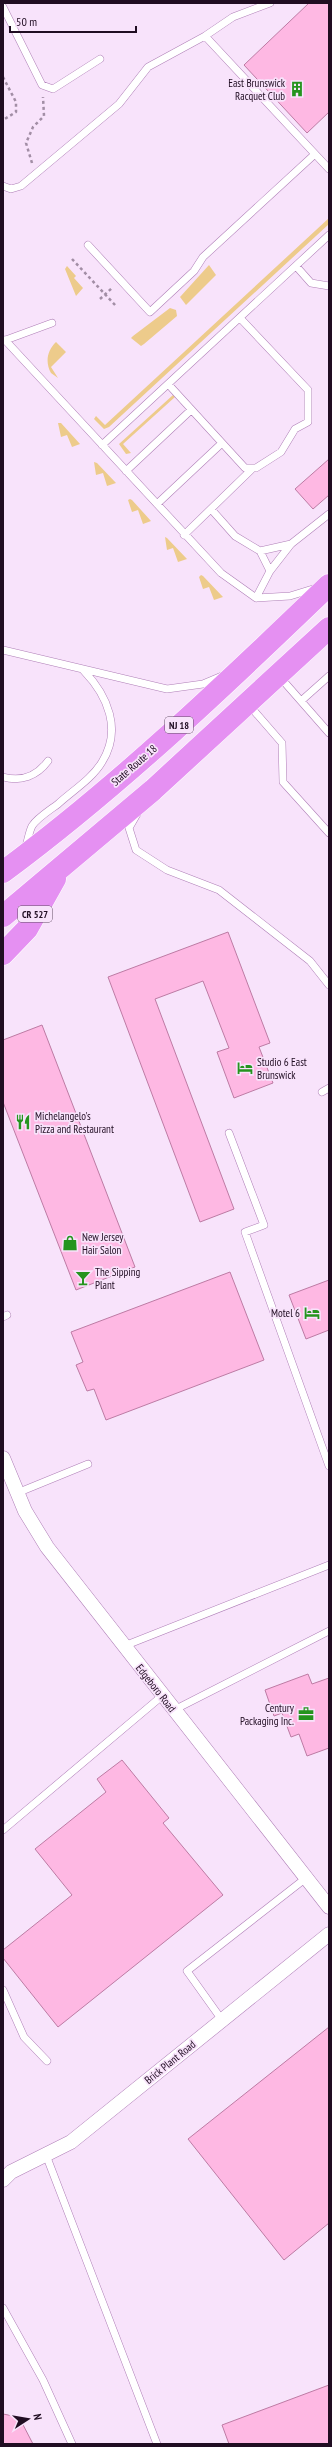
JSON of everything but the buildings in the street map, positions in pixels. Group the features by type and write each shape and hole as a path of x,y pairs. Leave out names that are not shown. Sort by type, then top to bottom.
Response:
{"highway":[{"name":"State Route 18","path":"3,872 94,800 246,666 329,584"},
{"name":"NJ 18","path":"3,916 153,790 329,628"},
{"name":"CR 527","path":"3,954 27,929 60,869"}],"street":[{"name":"Edgeboro Road","path":"3,1458 17,1493 32,1524 47,1548 162,1696 329,1906"},
{"name":"Brick Plant Road","path":"6,2172 46,2155 71,2142 329,1934"}],"lane":[{"path":"3,186 11,189 21,186 119,104 148,67 205,36 233,17 270,3"},
{"path":"3,7 42,85 52,89 100,59"},
{"path":"205,36 329,170"},
{"path":"88,245 150,312 194,271 203,257 315,154"},
{"path":"102,445 169,385 329,235"},
{"path":"296,266 311,283 329,286"},
{"path":"184,535 251,470 281,452 295,429 308,422 308,390 240,318"},
{"path":"52,323 4,341 157,504 184,535 221,572 256,598 290,596 329,584"},
{"path":"169,385 245,468 251,470"},
{"path":"126,471 191,410"},
{"path":"157,504 222,443"},
{"path":"211,509 235,536 260,551 270,571"},
{"path":"256,598 270,571 291,544 329,514"},
{"path":"260,551 291,544"},
{"path":"3,650 84,671 167,689 203,684 246,666"},
{"path":"22,858 32,825 90,776 102,762 111,743 112,725 108,705 94,682 84,671"},
{"path":"278,675 329,733"},
{"path":"301,701 328,680"},
{"path":"248,703 282,743 283,782 329,833"},
{"path":"3,777 21,778 34,776 48,761"},
{"path":"153,790 129,828 136,850 167,870 219,890 310,961 329,985"},
{"path":"322,1092 329,1088"},
{"path":"229,1133 264,1225 245,1232 329,1466"},
{"path":"17,1493 88,1464"},
{"path":"124,1646 329,1565"},
{"path":"174,1710 329,1631"},
{"path":"3,1830 162,1696"},
{"path":"222,2020 187,1970 306,1878"},
{"path":"3,1990 24,2037 48,2061"},
{"path":"46,2155 157,2444"},
{"path":"3,2308 43,2380 72,2444"}],"path":[{"path":"3,78 16,102 16,112 3,120"},
{"path":"29,155 26,143 33,127 44,116 42,85"},
{"path":"72,259 116,306"},
{"path":"100,298 112,288"}],"shaded area":[{"path":"329,218 329,224 109,427 104,429 94,419 96,416 105,425"},
{"path":"209,265 216,275 186,305 180,297"},
{"path":"67,266 76,276 74,278 83,288 76,296 65,269"},
{"path":"170,308 176,310 177,316 144,344 141,346 131,338 133,336"},
{"path":"56,342 66,352 51,367 58,378 51,373 48,365 49,353"},
{"path":"173,395 175,397 123,444 131,453 126,454 119,444"},
{"path":"58,423 61,423 80,444 72,447 67,435 61,437"},
{"path":"94,462 97,463 116,483 107,486 103,473 96,475"},
{"path":"130,499 151,521 143,524 138,510 132,512 128,500"},
{"path":"165,537 187,559 178,562 173,548 167,550"},
{"path":"201,575 223,597 214,600 209,587 203,589 199,577"}],"place":[{"name":"East Brunswick Racquet Club","path":"297,89"},
{"name":"Studio 6 East Brunswick","path":"245,1068"},
{"name":"Michelangelo's Pizza and Restaurant","path":"23,1122"},
{"name":"New Jersey Hair Salon","path":"70,1243"},
{"name":"The Sipping Plant","path":"83,1278"},
{"name":"Motel 6","path":"312,1313"},
{"name":"Century Packaging Inc.","path":"306,1714"}]}
